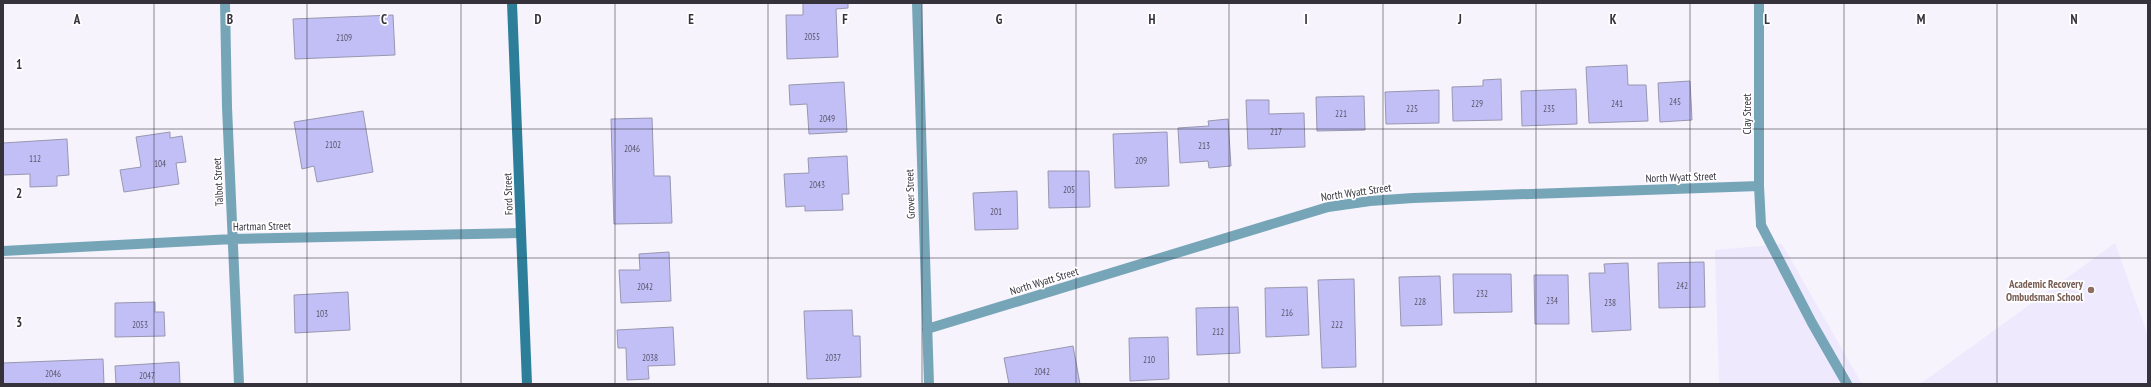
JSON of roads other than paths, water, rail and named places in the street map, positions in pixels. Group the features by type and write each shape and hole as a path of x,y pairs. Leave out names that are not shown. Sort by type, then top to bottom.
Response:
{"main road":[{"name":"Ford Street","path":"512,3 527,384"}],"street":[{"name":"Talbot Street","path":"225,3 239,384"},
{"name":"Grover Street","path":"917,3 929,384"},
{"name":"Clay Street","path":"1759,3 1759,186 1762,225 1812,323 1848,384"},
{"name":"North Wyatt Street","path":"927,329 1328,207 1370,200 1759,186"},
{"name":"Hartman Street","path":"3,252 233,239 522,233"}],"place":[{"name":"Academic Recovery Ombudsman School","path":"2091,290"}]}
